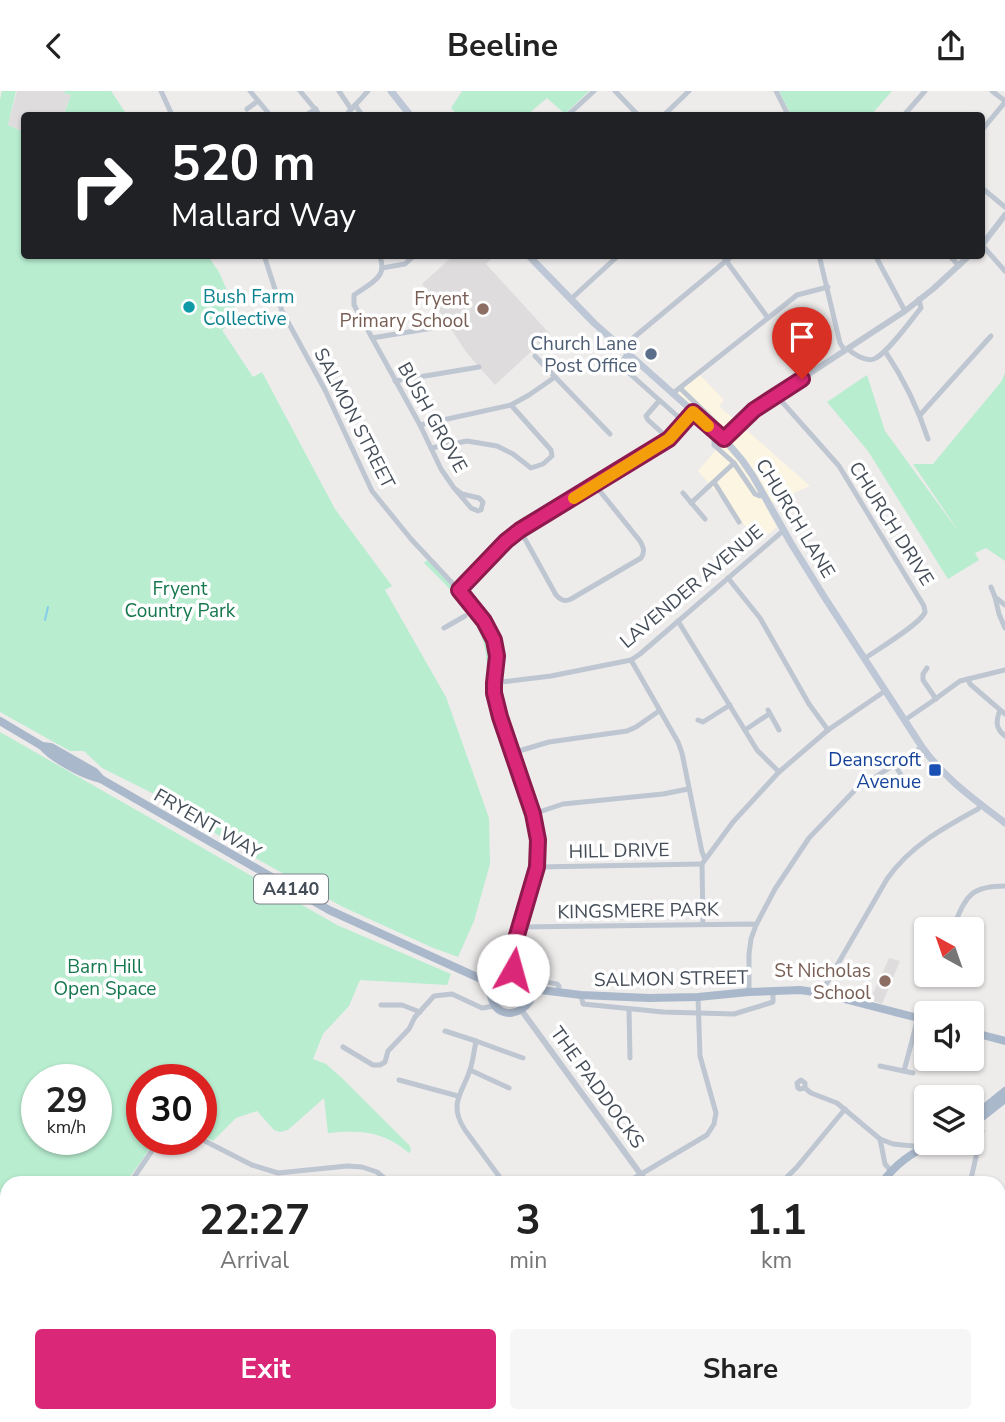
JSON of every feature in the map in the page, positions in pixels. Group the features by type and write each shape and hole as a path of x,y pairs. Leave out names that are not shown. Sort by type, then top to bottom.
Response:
{"main road":[{"path":"391,91 408,112"},
{"name":"CHURCH LANE","path":"532,259 594,323 742,460 864,659 935,765 1005,823"},
{"name":"FRYENT WAY","path":"0,722 95,772 101,779 329,910 490,983"},
{"path":"508,971 520,972 532,984 527,1006 515,1013 500,1011 494,1006 490,983 508,971"},
{"name":"SALMON STREET","path":"533,989 582,995 649,998 800,991 821,993 914,1017"},
{"path":"984,1035 1005,1041"},
{"path":"984,1108 1005,1091"},
{"path":"984,1115 1005,1099"},
{"path":"887,1176 914,1153"}],"street":[{"path":"161,91 171,112"},
{"path":"250,91 267,112"},
{"path":"300,91 318,112"},
{"path":"340,91 359,112"},
{"path":"349,112 368,91"},
{"path":"571,112 594,91"},
{"path":"615,91 635,112"},
{"path":"667,112 690,91"},
{"path":"776,91 786,112"},
{"path":"908,112 925,91"},
{"path":"985,126 1005,102 992,91"},
{"path":"247,109 258,101"},
{"path":"311,112 316,109"},
{"path":"985,190 1005,207"},
{"path":"985,241 1005,215"},
{"path":"985,248 1005,271"},
{"name":"SALMON STREET","path":"265,259 282,311 325,390 372,491 411,539 459,590 484,621 494,640 497,656 494,683 500,717 533,814 538,840 537,867 513,957 513,970"},
{"path":"381,259 382,268 405,264 411,259"},
{"path":"571,299 615,259"},
{"path":"621,348 723,259 768,319"},
{"path":"820,259 840,343 846,350 869,360 885,351 921,308 919,299"},
{"path":"877,259 905,310"},
{"path":"952,259 958,266"},
{"path":"763,495 755,494 734,463 714,445 714,440 776,395 905,310 966,259"},
{"name":"BUSH GROVE","path":"382,268 377,280 355,295 354,305 421,425 441,469 454,488 471,508 481,510 483,502 479,498 462,494 454,488"},
{"path":"672,394 797,295 828,287"},
{"path":"372,338 451,325"},
{"path":"920,415 991,336"},
{"path":"885,351 901,375 928,439"},
{"path":"627,354 620,365 684,422"},
{"path":"535,356 610,434"},
{"path":"395,381 479,367"},
{"path":"421,425 511,405 555,377"},
{"path":"680,389 715,422"},
{"name":"CHURCH DRIVE","path":"776,395 839,466 924,606 922,617 864,659"},
{"path":"659,401 646,417 669,439"},
{"path":"431,448 467,441 497,446 531,468 543,464 552,456 551,450 511,405"},
{"path":"459,590 520,530 669,439 693,412"},
{"path":"691,502 734,463"},
{"path":"714,482 739,522"},
{"path":"520,530 561,600 572,599 641,558 644,548 640,541 595,485"},
{"path":"683,493 705,519"},
{"name":"LAVENDER AVENUE","path":"494,683 551,676 631,660 784,530"},
{"path":"727,578 767,630 809,704 828,730"},
{"path":"990,587 1005,628"},
{"path":"995,597 1005,605"},
{"path":"444,628 465,616"},
{"path":"678,621 757,750 779,772"},
{"path":"631,660 682,753 702,852 703,924"},
{"path":"927,668 923,680 936,699"},
{"path":"905,720 960,681 1005,670"},
{"path":"968,679 970,684 1003,712 997,717 997,729 1005,736"},
{"path":"703,861 733,822 779,772 828,730 885,691"},
{"path":"698,720 703,722 730,705"},
{"path":"512,753 549,742 627,731 659,711"},
{"path":"745,730 768,712 779,730"},
{"path":"749,992 749,954 756,925 775,889 809,838 855,790 922,747"},
{"path":"894,764 909,787"},
{"path":"533,814 563,804 688,789"},
{"path":"821,993 897,865 914,848 981,805"},
{"name":"HILL DRIVE","path":"537,867 703,861"},
{"path":"958,917 970,894 977,890 1005,886"},
{"name":"KINGSMERE PARK","path":"520,927 756,925"},
{"path":"513,957 525,961 538,981 559,986 558,992"},
{"name":"SALMON STREET","path":"582,995 583,1004 734,1014 773,1002 773,991"},
{"path":"344,1047 373,1065 380,1065 388,1051 434,996 452,994 482,1008 494,1006"},
{"path":"637,1176 707,1135 714,1124 716,1114 700,1056 698,997"},
{"path":"382,1005 402,1005 420,1012"},
{"path":"629,1009 630,1058"},
{"name":"THE PADDOCKS","path":"522,1011 644,1176"},
{"path":"445,1031 523,1058"},
{"path":"476,1041 470,1070 458,1095 456,1112 460,1122 499,1176"},
{"path":"904,1071 914,1042"},
{"path":"880,1066 913,1073"},
{"path":"470,1070 509,1088"},
{"path":"399,1080 458,1095"},
{"path":"805,1088 837,1103 880,1139 893,1144 914,1145"},
{"path":"788,1176 845,1109"},
{"path":"880,1139 885,1164 891,1171"},
{"path":"217,1147 252,1165 278,1173 347,1166 362,1167 382,1176"},
{"path":"135,1176 149,1155"},
{"path":"972,1176 976,1155"}],"shaded area":[{"path":"17,91 65,91 71,95 64,112 21,112 21,131 8,125"},
{"name":"Fryent Primary School","path":"450,259 492,259 486,264 550,334 495,385 466,352 422,284"},
{"path":"699,374 724,400 719,406 810,486 765,506 777,527 759,542 698,471 720,445 676,394"},
{"name":"St Nicholas School","path":"889,958 900,961 882,1004 870,1000"}],"green space":[{"name":"Fryent Country Park","path":"2,91 16,91 8,125 21,131 21,259 210,259 219,272 239,318 222,330 253,377 262,372 335,509 392,586 385,590 446,697 489,818 490,864 474,921 458,957 343,907 241,850 166,800 102,768 84,751 70,751 0,712"},
{"path":"111,91 125,112 65,112 71,95 64,93"},
{"path":"462,91 589,91 567,112 563,112 547,98 531,112 455,112 451,108"},
{"path":"779,91 892,91 874,112 790,112"},
{"path":"1005,373 1005,561 986,548 975,553 979,560 948,579 868,451 827,402 867,375 885,431 961,535 913,464 933,464 1001,382"},
{"path":"427,560 457,589 485,628 493,656 489,690 486,653 473,619 424,563"},
{"name":"Barn Hill Open Space","path":"0,732 337,925 451,974 447,985 360,980 349,1006 323,1034 313,1059 326,1064 342,1078 410,1146 409,1153 381,1136 351,1132 328,1133 324,1098 288,1130 274,1130 257,1111 236,1118 217,1137 217,1064 126,1064 126,1155 145,1155 130,1176 0,1176"}],"waterway":[{"path":"45,620 48,607"}],"slow traffic":[{"path":"574,498 669,439 693,412 708,426"}],"place":[{"name":"Bush Farm Collective","path":"189,307"},
{"name":"Fryent Primary School","path":"483,309"},
{"name":"Church Lane Post Office","path":"651,354"},
{"name":"Deanscroft Avenue","path":"935,770"},
{"name":"St Nicholas School","path":"885,981"}],"route":[{"path":"513,970 513,949 537,867 538,840 533,814 494,693 497,656 494,640 484,621 459,590 520,530 669,439 693,412 724,439 754,410 802,379"}]}
